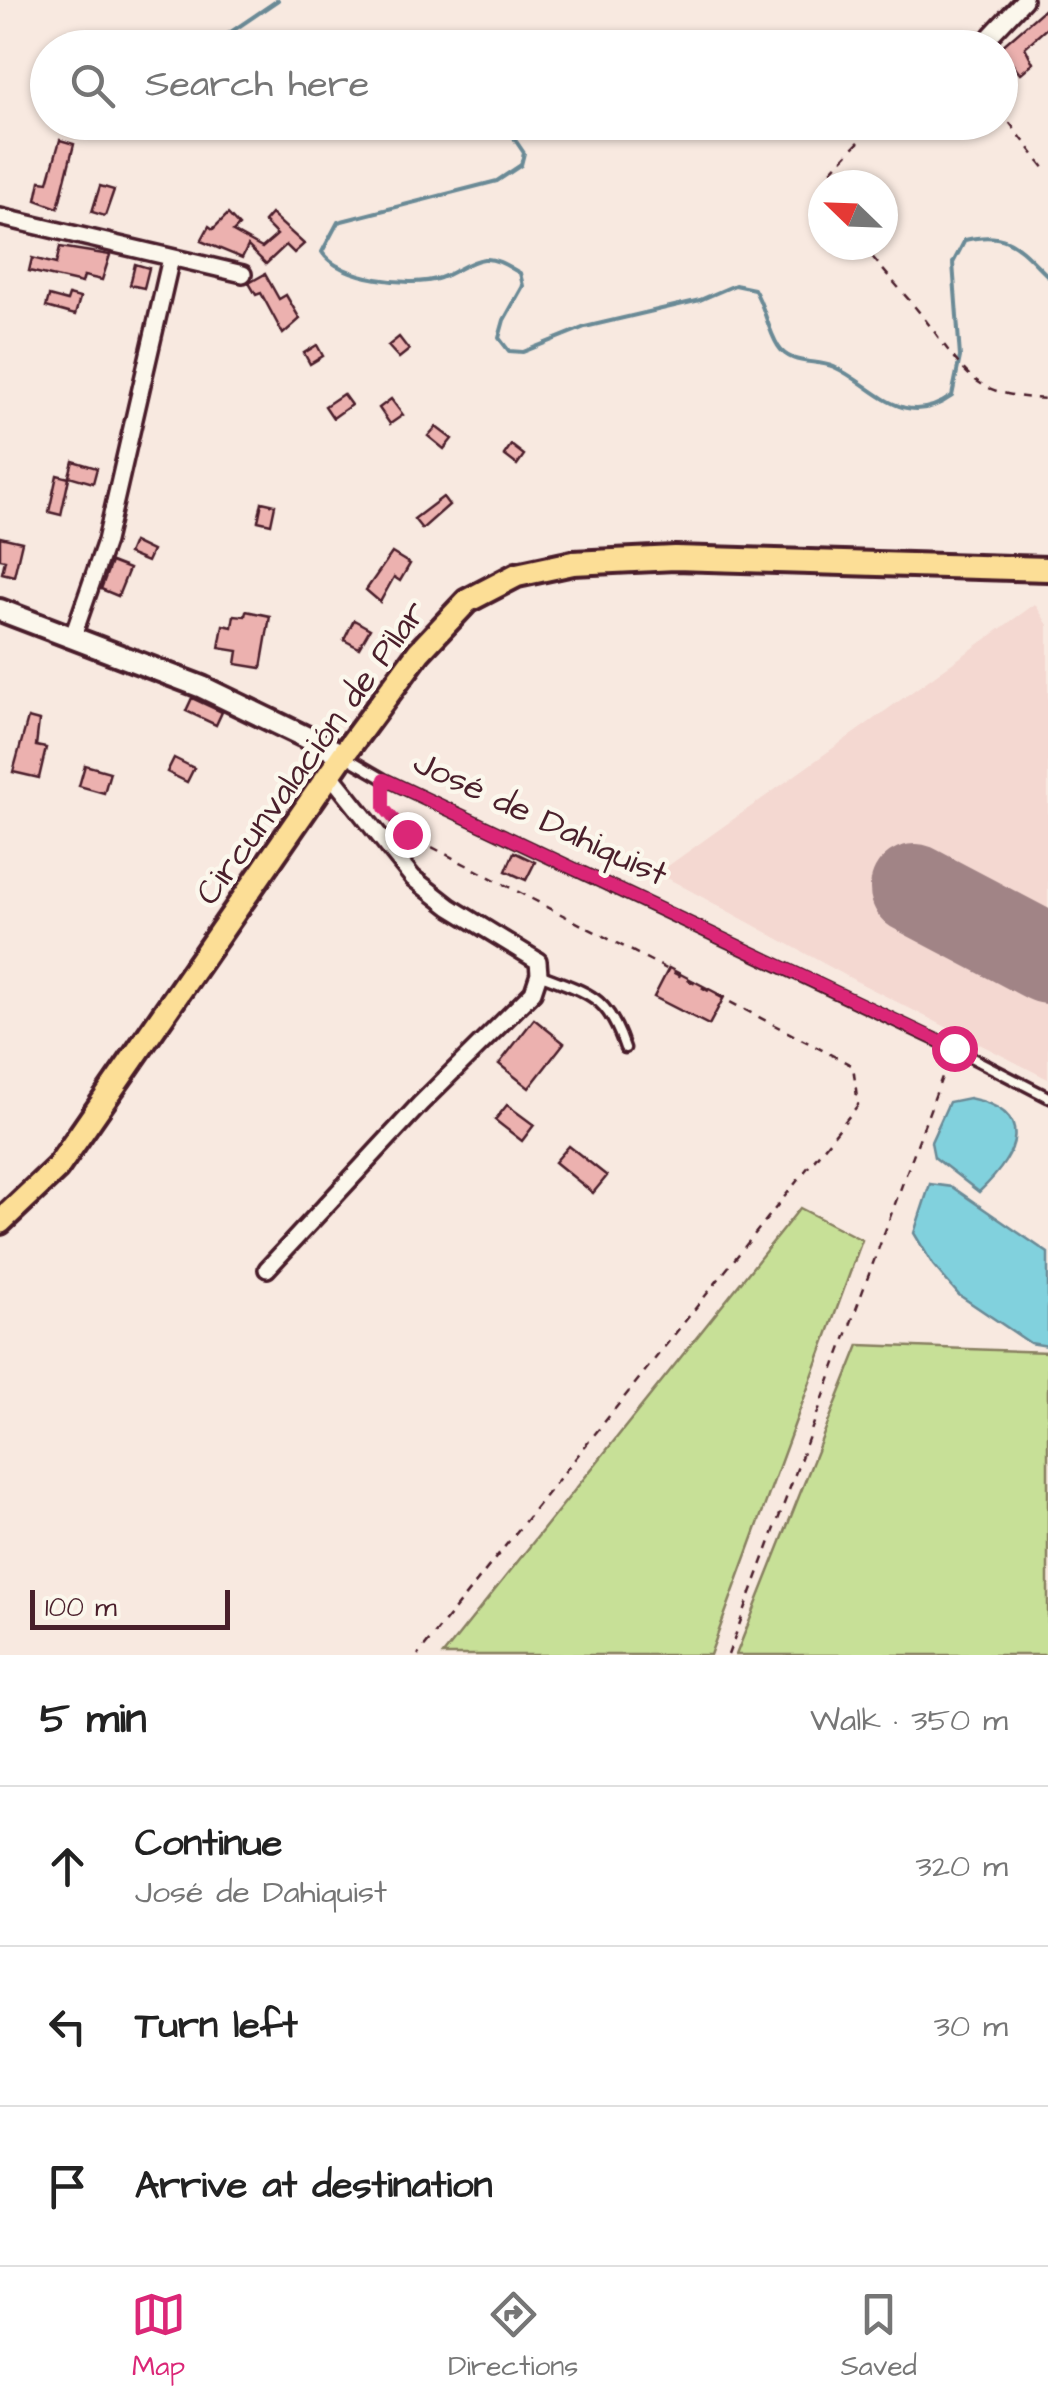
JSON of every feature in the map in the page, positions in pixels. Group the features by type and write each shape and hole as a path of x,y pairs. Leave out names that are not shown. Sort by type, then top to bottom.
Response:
{"main road":[{"name":"Circunvalación de Pilar","path":"0,1222 57,1168 336,764 419,652 467,601 517,575 573,563 675,558 1048,569"},
{"name":"José de Dahiquist","path":"0,610 202,687 336,764"}],"street":[{"path":"996,30 1024,0"},
{"path":"0,216 243,274"},
{"path":"73,636 106,541 171,258"},
{"path":"266,1269 420,1104 533,992 540,974 538,961 450,907 413,878 336,764"}],"lane":[{"name":"José de Dahiquist","path":"336,764 384,779 954,1048 1048,1097"},
{"path":"540,974 599,998 614,1014 624,1048"}],"path":[{"path":"1018,133 1048,172"},
{"path":"832,170 861,140"},
{"path":"875,260 924,319 958,368 1003,396 1048,399"},
{"path":"384,779 384,808 407,834 826,1050 852,1066 858,1106 418,1655"},
{"path":"728,1655 954,1048"}],"shaded area":[{"path":"1035,604 1048,625 1048,1079 854,980 658,873"}],"green space":[{"path":"800,1208 862,1240 710,1655 443,1655"},
{"path":"859,1345 1048,1352 1048,1655 736,1655"}],"water":[{"path":"969,1098 991,1104 1013,1124 1011,1149 1004,1163 979,1192 934,1157 931,1142 949,1102"},
{"path":"930,1184 952,1187 1048,1253 1048,1346 1030,1343 959,1295 933,1265 914,1233"}],"building":[{"path":"1048,6 1048,27 1025,47 1033,63 1020,74 1018,71 1018,32"},
{"path":"60,140 74,144 58,208 36,200 40,181 48,182"},
{"path":"100,186 114,190 105,216 92,212"},
{"path":"228,214 239,226 233,232 262,248 277,235 264,222 271,214 304,244 294,253 286,245 266,264 248,246 242,258 201,241 209,226 213,229"},
{"path":"60,247 110,255 102,280 84,276 82,283 29,271 32,258 56,264"},
{"path":"135,264 149,268 144,288 130,285"},
{"path":"265,274 279,299 286,295 300,319 283,334 261,293 256,295 249,283"},
{"path":"69,295 80,298 75,315 46,307 49,296 67,301"},
{"path":"399,337 409,350 399,358 388,346"},
{"path":"317,345 323,356 310,364 304,353"},
{"path":"343,394 351,405 333,418 325,406"},
{"path":"391,399 403,415 390,424 379,408"},
{"path":"436,427 452,439 444,449 428,436"},
{"path":"511,445 524,455 517,465 504,455"},
{"path":"73,461 97,468 93,483 69,476"},
{"path":"57,475 69,478 61,515 49,512"},
{"path":"443,497 449,505 422,529 414,519"},
{"path":"262,502 275,505 271,524 258,521"},
{"path":"0,537 22,542 14,576 2,573 5,560 0,559"},
{"path":"133,542 152,551 147,562 128,554"},
{"path":"392,553 410,564 400,581 394,577 380,602 366,590"},
{"path":"111,562 129,569 118,596 101,589"},
{"path":"246,611 270,616 261,668 236,664 238,651 219,648 223,625 232,627 234,615 245,616"},
{"path":"354,620 370,629 359,648 344,640"},
{"path":"192,698 222,712 216,725 186,711"},
{"path":"28,718 39,721 36,746 46,748 39,778 13,772"},
{"path":"174,758 194,768 187,782 167,772"},
{"path":"85,765 110,772 104,793 79,786"},
{"path":"514,852 535,862 526,880 506,871"},
{"path":"669,968 724,997 709,1025 654,997"},
{"path":"534,1019 564,1043 529,1088 499,1064"},
{"path":"507,1105 534,1125 522,1141 495,1120"},
{"path":"569,1146 607,1176 593,1193 555,1162"}],"waterway":[{"path":"234,30 278,0"},
{"path":"515,140 524,153 521,165 497,181 338,222 322,252 343,269 395,281 428,281 484,259 507,266 520,273 523,286 504,320 499,338 509,351 523,352 585,327 700,300 735,285 754,289 774,339 789,357 834,367 888,401 918,409 952,396 960,357 953,263 965,240 1003,239 1020,249 1048,276"}],"runway":[{"path":"915,889 1048,959"}],"route":[{"path":"407,834 384,808 384,779 954,1048"}]}
